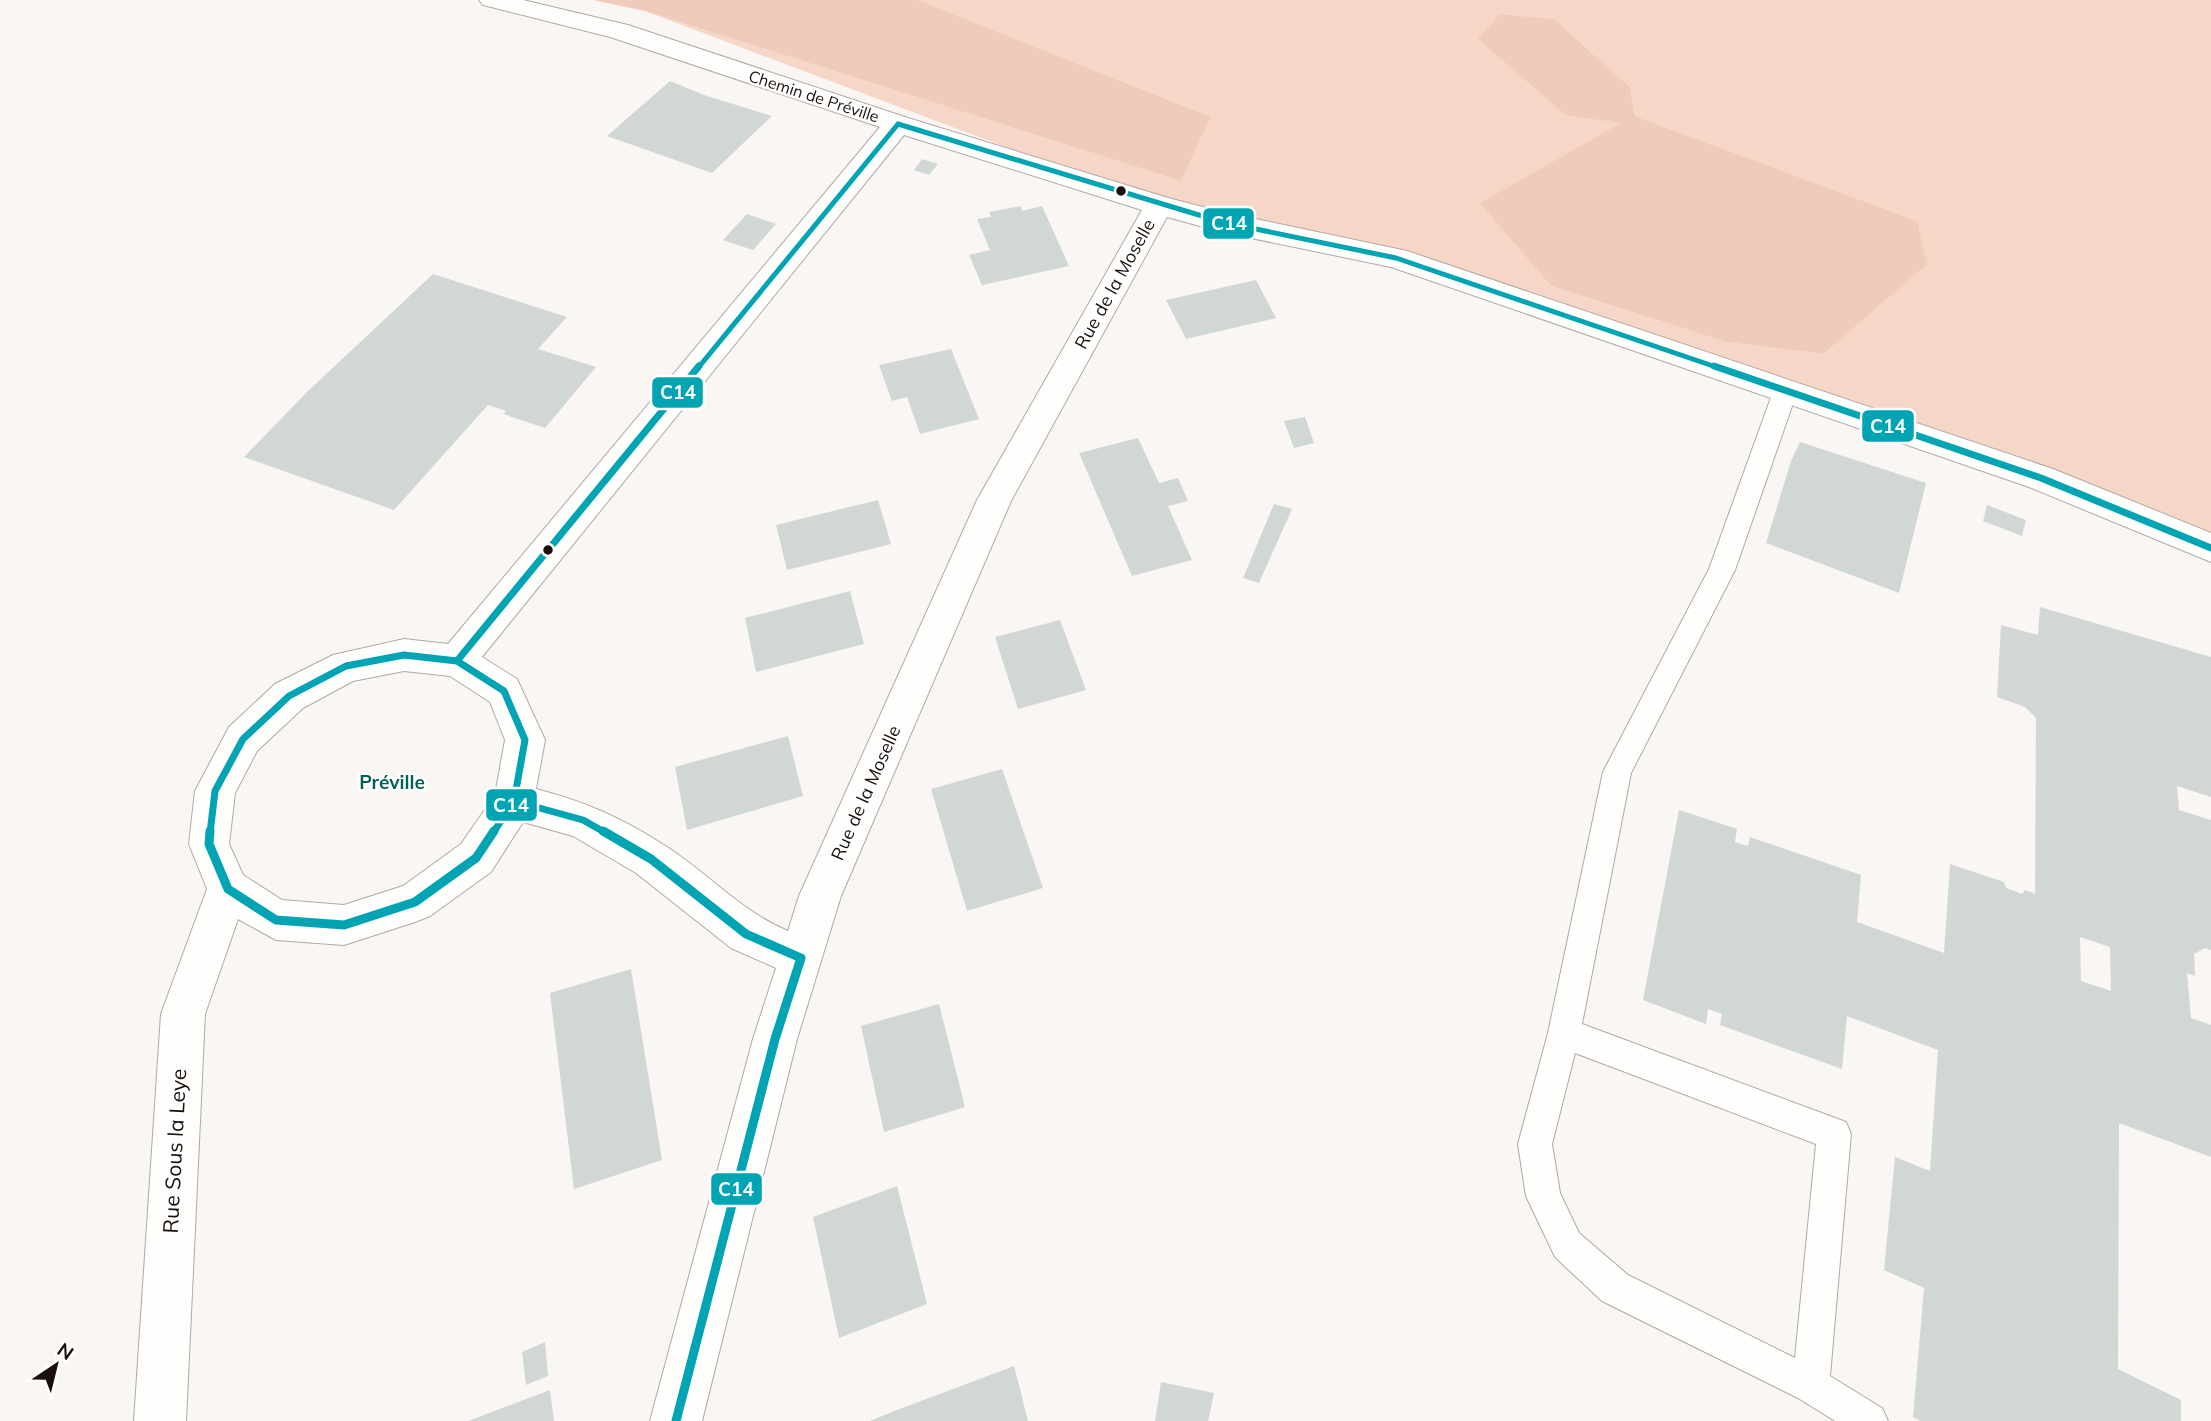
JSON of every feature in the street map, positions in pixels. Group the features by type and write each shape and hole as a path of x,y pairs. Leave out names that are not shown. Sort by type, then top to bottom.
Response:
{"street":[{"name":"Chemin de Préville","path":"492,0 619,31 898,124 1159,205 1222,222 1396,258 2041,478 2211,548"},
{"path":"457,661 898,124"},
{"name":"Rue de la Moselle","path":"676,1421 775,1040 820,896 994,500 1159,205"},
{"path":"404,655 457,661 503,691 525,740 514,801 476,858 415,902 344,925 276,920 228,889 209,844 215,791 243,739 289,696 346,666 404,655"},
{"path":"514,801 583,820 651,859 746,934 801,958"},
{"name":"Rue Sous la Leye","path":"160,1421 183,1014 228,889"}],"lane":[{"path":"1786,389 1722,570 1617,772 1564,1033 1535,1144 1543,1196 1567,1245 1615,1288 1811,1385 1869,1421"},
{"path":"1564,1033 1834,1134 1811,1385"}],"shaded area":[{"path":"593,0 918,0 1211,117 1181,181 645,11"},
{"path":"918,0 2211,0 2211,548 1440,272 1159,205 645,11 1181,181 1211,117","holes":["1500,14 1554,19 1630,87 1635,116 1917,221 1823,354 1726,342 1551,286 1481,203 1622,123"]},
{"path":"1500,14 1554,19 1630,87 1635,116 1917,221 1927,264 1823,354 1726,342 1551,286 1480,203 1621,123 1566,115 1478,39"}],"building":[{"path":"670,81 704,95 772,116 712,173 607,136"},
{"path":"922,159 938,164 929,175 914,170"},
{"path":"1021,206 1022,211 1042,206 1069,266 982,285 969,255 990,250 977,219 991,217 989,212"},
{"path":"747,214 776,224 753,250 723,240"},
{"path":"433,274 567,317 538,349 596,367 545,428 503,414 506,411 488,405 394,510 244,457 307,392"},
{"path":"1256,280 1276,318 1186,339 1166,300"},
{"path":"951,349 979,419 920,434 907,397 892,401 879,365"},
{"path":"1305,417 1314,443 1294,448 1284,421"},
{"path":"1138,438 1159,483 1178,478 1188,501 1168,506 1192,560 1132,576 1079,453"},
{"path":"1800,442 1926,483 1899,593 1766,543 1791,461"},
{"path":"878,500 891,544 787,570 776,525"},
{"path":"1274,504 1292,509 1259,583 1243,578"},
{"path":"1987,505 2026,520 2022,536 1983,521"},
{"path":"850,591 864,644 756,672 745,618"},
{"path":"2040,607 2211,657 2211,797 2177,786 2179,810 2211,820 2211,950 2205,948 2194,954 2195,976 2187,973 2191,1018 2211,1025 2211,1157 2119,1123 2118,1369 2181,1400 2181,1421 1921,1421 1913,1417 1924,1288 1884,1270 1895,1157 1930,1171 1938,1050 1847,1016 1842,1069 1720,1025 1722,1014 1708,1009 1706,1024 1643,1000 1679,810 1737,829 1735,842 1748,846 1750,837 1861,875 1857,922 1944,953 1950,864 2004,882 2006,888 2022,894 2025,890 2035,894 2036,718 2025,707 1997,697 2001,625 2038,635","holes":["2080,937 2110,947 2111,991 2081,981"]},
{"path":"1060,620 1086,690 1018,709 995,637"},
{"path":"788,736 803,796 687,830 675,767"},
{"path":"1002,769 1043,888 967,911 931,789"},
{"path":"631,969 662,1160 574,1189 550,993"},
{"path":"939,1004 965,1107 884,1132 861,1026"},
{"path":"897,1186 927,1304 839,1338 813,1217"},
{"path":"545,1342 548,1376 526,1385 522,1352"},
{"path":"1014,1366 1028,1421 870,1421 897,1410"},
{"path":"1161,1382 1214,1393 1208,1421 1155,1421"},
{"path":"550,1390 554,1421 468,1421"}],"transit line":[{"name":"C14","path":"898,124 1222,222 1396,258 2041,478 2211,548"},
{"name":"C14","path":"457,661 898,124"},
{"name":"C14","path":"404,655 457,661 504,691 525,740 514,801 476,858 415,902 344,925 276,920 228,889 209,844 215,791 243,739 289,696 346,666 404,655"},
{"name":"C14","path":"514,801 583,820 651,859 746,934 801,958"},
{"name":"C14","path":"676,1421 775,1039 801,958"}],"district":[{"name":"Préville","path":"392,782"}]}
